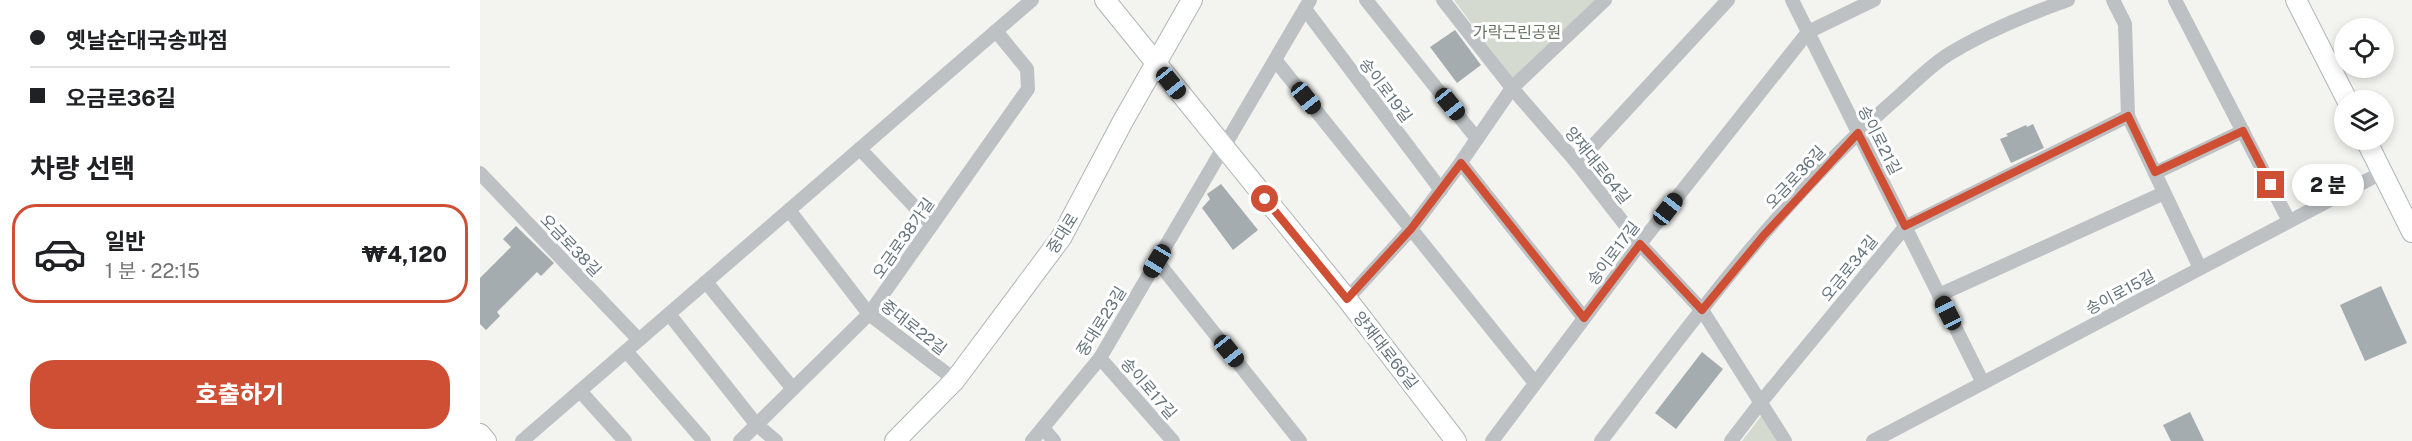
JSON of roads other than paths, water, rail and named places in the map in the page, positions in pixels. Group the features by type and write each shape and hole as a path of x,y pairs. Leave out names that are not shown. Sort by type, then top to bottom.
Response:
{"street":[{"path":"522,441 1032,0"},
{"name":"양재대로66길","path":"1105,0 1347,299 1456,441"},
{"name":"중대로","path":"895,441 955,380 1061,238 1192,0"},
{"path":"1366,0 1478,139"},
{"name":"양재대로64길","path":"1443,0 1512,88 1577,163 1640,244 1702,310 1785,441"},
{"path":"1347,299 1411,229 1461,163 1512,88 1605,0"},
{"path":"1577,163 1728,0"},
{"name":"송이로21길","path":"1792,0 1983,383"},
{"name":"송이로17길","path":"1491,441 1640,244 1808,32 1874,0"},
{"name":"오금로36길","path":"1601,441 1702,310 1764,235 1858,133 1947,55 2015,19 2068,0"},
{"path":"2113,0 2125,24 2128,116 2200,268"},
{"path":"2175,0 2289,221"},
{"path":"2296,0 2342,90"},
{"path":"1224,148 1307,4"},
{"name":"송이로19길","path":"1307,4 1441,190"},
{"name":"오금로38가길","path":"740,441 869,314 1028,89 1027,69 996,31"},
{"path":"1276,61 1535,383"},
{"name":"오금로34길","path":"1731,441 1905,226 2128,116"},
{"path":"2155,172 2243,131"},
{"name":"중대로23길","path":"1032,441 1100,358 1224,148"},
{"path":"860,149 932,225"},
{"path":"2371,150 2412,232"},
{"path":"1461,163 1584,318"},
{"name":"송이로15길","path":"1873,441 2383,172"},
{"name":"오금로38길","path":"480,173 639,340"},
{"path":"1939,295 2164,193"},
{"name":"중대로22길","path":"789,210 869,314 955,380"},
{"path":"1157,261 1300,441"},
{"path":"706,282 793,389"},
{"path":"669,314 756,424 776,441"},
{"path":"626,351 704,441"},
{"name":"송이로17길","path":"1100,358 1173,441"},
{"path":"580,391 625,441"},
{"path":"1043,428 1054,441"},
{"path":"480,434 486,441"}],"park label":[{"name":"가락근린공원","path":"1517,32"}]}
